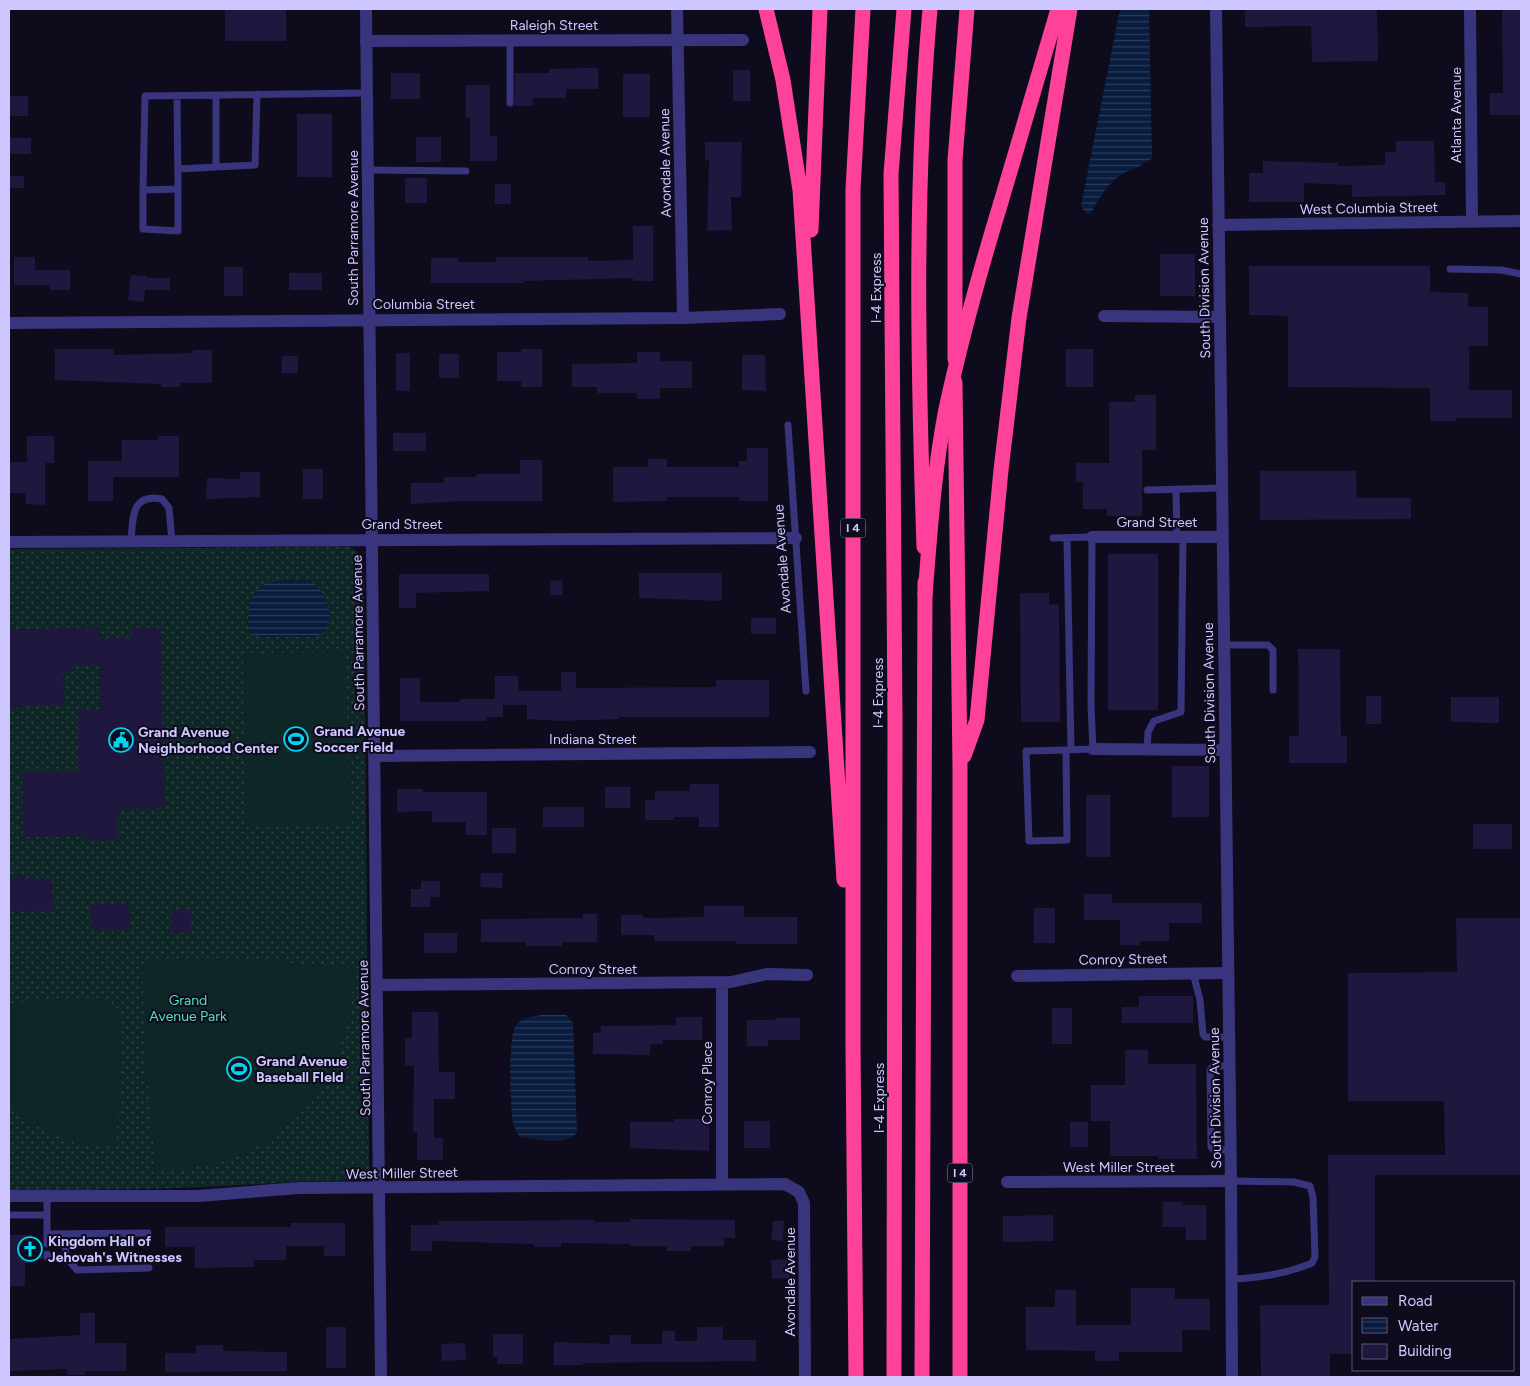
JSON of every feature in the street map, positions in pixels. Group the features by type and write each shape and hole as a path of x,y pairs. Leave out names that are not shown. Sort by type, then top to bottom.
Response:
{"highway":[{"path":"766,9 783,80 800,190 834,698 853,1048"},
{"path":"807,307 820,9"},
{"name":"I 4","path":"856,1377 853,1048 853,189 863,9"},
{"name":"I-4 Express","path":"894,1377 895,762 891,174 904,9"},
{"path":"922,1377 922,955 925,595 919,320 920,138 930,9"},
{"name":"I 4","path":"960,1377 960,767 954,244 956,151 967,9"},
{"path":"925,595 933,502 946,411 977,280 1058,9"},
{"path":"960,767 977,720 1001,470 1019,318 1070,9"}],"street":[{"name":"South Parramore Avenue","path":"366,9 368,320 376,756 381,1377"},
{"name":"Avondale Avenue","path":"677,9 683,318"},
{"name":"South Division Avenue","path":"1216,9 1224,750 1232,1181 1232,1377"},
{"name":"Atlanta Avenue","path":"1470,9 1472,220"},
{"name":"Raleigh Street","path":"366,41 743,40"},
{"name":"West Columbia Street","path":"1218,225 1472,220 1521,221"},
{"name":"Columbia Street","path":"9,323 683,318 780,314"},
{"path":"1104,316 1219,317"},
{"name":"Grand Street","path":"1092,537 1222,537"},
{"name":"Grand Street","path":"9,542 796,538"},
{"path":"1093,749 1224,750"},
{"name":"Indiana Street","path":"376,756 810,752"},
{"name":"Conroy Street","path":"1017,976 1228,973"},
{"name":"Conroy Street","path":"378,985 732,982 767,974 807,974"},
{"name":"Conroy Place","path":"722,982 722,1184"},
{"name":"West Miller Street","path":"1007,1182 1232,1181"},
{"name":"West Miller Street","path":"9,1196 198,1196 299,1188 780,1183 795,1189"},
{"name":"Avondale Avenue","path":"795,1189 802,1196 804,1218 805,1377"}],"lane":[{"path":"510,40 510,103"},
{"path":"177,96 178,231 143,229 145,96 366,93"},
{"path":"178,169 255,165 257,94"},
{"path":"216,95 216,166"},
{"path":"367,170 466,172"},
{"path":"143,190 178,189"},
{"path":"1450,269 1501,270 1521,274"},
{"name":"Avondale Avenue","path":"788,425 806,691"},
{"path":"1147,490 1222,488"},
{"path":"1147,750 1148,732 1154,721 1181,712 1180,537 1176,489"},
{"path":"131,541 134,511 141,501 151,497 162,499 169,508 172,541"},
{"path":"1052,538 1092,537 1091,706 1093,749 1068,750 1026,750 1029,841 1067,840 1068,750 1068,538"},
{"path":"1223,644 1268,645 1272,650 1272,690"},
{"path":"1193,973 1200,1000 1203,1034 1205,1037 1229,1037"},
{"path":"1230,1066 1213,1066 1210,1070 1211,1137 1214,1150 1231,1150"},
{"path":"1232,1181 1294,1182 1310,1186 1313,1197 1314,1257 1312,1264 1293,1271 1253,1278 1232,1279"},
{"path":"47,1196 47,1244"},
{"path":"9,1215 47,1215"},
{"path":"47,1234 148,1233"},
{"path":"65,1234 66,1257 77,1270 149,1268"},
{"path":"47,1254 47,1257 66,1257"}],"green space":[{"name":"Grand Avenue Park","path":"350,547 359,553 364,563 369,1169 364,1178 345,1180 183,1188 9,1191 9,549"},
{"name":"Grand Avenue Soccer Field","path":"346,652 349,826 245,827 243,653"},
{"name":"Grand Avenue Baseball FIeld","path":"230,958 354,968 352,1000 335,1060 321,1087 303,1111 280,1132 254,1149 224,1161 207,1165 156,1172 145,1053 142,969 152,959"},
{"path":"62,998 101,998 121,1015 122,1053 116,1144 86,1144 58,1136 32,1123 9,1105 9,1004"}],"water":[{"path":"1120,9 1149,9 1152,158 1113,181 1104,191 1091,213 1086,213 1081,206"},
{"path":"309,580 321,592 329,608 330,617 324,632 316,637 260,637 251,635 249,615 251,600 261,586 278,581"},
{"path":"542,1015 566,1015 573,1023 577,1133 565,1139 550,1140 520,1137 514,1127 510,1076 511,1046 515,1027 520,1021"}],"building":[{"path":"225,9 286,9 286,41 225,41"},
{"path":"1245,9 1377,9 1378,61 1312,62 1311,26 1245,27"},
{"path":"1502,9 1520,9 1521,115 1490,115 1490,93 1503,93"},
{"path":"598,68 598,89 566,89 566,98 533,98 533,106 514,106 515,73 549,73 549,69"},
{"path":"733,70 750,70 750,101 733,101"},
{"path":"391,73 420,73 420,99 391,99"},
{"path":"623,74 650,74 650,117 623,117"},
{"path":"466,85 490,85 490,136 497,136 497,161 470,161 470,118 466,118"},
{"path":"9,96 28,96 28,116 9,116"},
{"path":"297,114 332,114 332,177 297,177"},
{"path":"416,137 441,137 441,162 416,162"},
{"path":"9,138 31,138 31,154 9,154"},
{"path":"1396,141 1434,141 1435,182 1445,182 1445,195 1352,197 1352,185 1304,183 1304,202 1249,202 1249,173 1263,173 1263,161 1338,163 1338,166 1385,165 1385,152 1396,152"},
{"path":"705,142 742,142 741,197 731,197 732,230 707,231 709,160 705,160"},
{"path":"9,176 24,176 24,188 9,188"},
{"path":"405,178 427,178 427,203 405,203"},
{"path":"495,184 511,184 511,204 495,204"},
{"path":"633,226 653,226 653,281 633,281 633,278 523,281 523,283 431,283 431,258 458,258 458,262 496,262 496,257 588,257 588,261 633,260"},
{"path":"1160,254 1195,254 1195,296 1160,296"},
{"path":"14,257 35,257 35,270 70,270 70,290 50,290 50,285 14,285"},
{"path":"1249,266 1430,266 1430,292 1468,293 1468,307 1488,307 1488,346 1469,346 1469,390 1512,390 1512,418 1456,418 1456,421 1430,421 1430,388 1288,387 1288,316 1249,315"},
{"path":"224,267 243,267 243,296 224,296"},
{"path":"289,273 322,273 322,290 289,290"},
{"path":"131,275 147,276 146,278 170,278 170,290 145,290 144,302 128,300"},
{"path":"55,349 114,349 114,355 193,353 193,350 212,350 212,383 180,383 180,387 161,387 161,384 55,380"},
{"path":"521,349 542,349 542,387 521,387 521,381 497,381 497,352 521,352"},
{"path":"1066,349 1093,349 1093,387 1066,387"},
{"path":"637,352 660,352 660,361 692,361 692,388 660,388 660,399 637,399 637,393 597,393 597,387 572,387 572,364 637,363"},
{"path":"396,353 410,353 410,391 396,391"},
{"path":"439,354 459,354 459,378 439,378"},
{"path":"742,355 765,355 766,391 742,390"},
{"path":"282,356 298,356 298,373 282,373"},
{"path":"1135,395 1156,395 1156,450 1142,450 1142,516 1107,516 1107,509 1083,509 1083,482 1076,482 1076,463 1109,463 1109,402 1135,402"},
{"path":"393,433 426,433 426,451 393,451"},
{"path":"27,436 54,436 54,463 45,463 45,505 26,504 26,493 9,493 9,462 27,462"},
{"path":"158,436 179,436 179,477 113,477 113,501 88,501 88,461 122,461 122,440 158,440"},
{"path":"747,448 768,448 768,501 739,501 739,497 667,497 667,501 613,502 613,467 648,467 648,459 667,459 667,467 739,467 739,461 747,461"},
{"path":"520,460 542,460 542,501 464,501 411,504 411,483 444,483 444,477 476,477 476,474 520,474"},
{"path":"303,469 323,469 323,499 303,499"},
{"path":"1260,471 1356,471 1357,498 1411,498 1411,519 1260,520"},
{"path":"240,472 260,472 260,497 206,499 207,478 240,479"},
{"path":"1108,554 1158,554 1158,710 1108,710"},
{"path":"639,573 722,573 722,601 639,598"},
{"path":"399,574 489,574 489,591 416,593 416,608 399,608"},
{"path":"562,580 563,595 551,595 550,581"},
{"path":"1020,593 1049,593 1049,605 1059,604 1060,722 1021,722"},
{"path":"751,618 776,618 776,634 751,634"},
{"name":"Grand Avenue Neighborhood Center","path":"100,627 100,638 132,638 132,628 161,628 164,808 118,809 118,839 87,839 87,836 23,837 22,771 78,771 78,710 99,710 99,666 72,666 73,672 63,672 64,705 23,705 23,708 9,707 9,630"},
{"path":"1298,649 1340,649 1341,736 1347,736 1347,763 1289,763 1289,736 1299,736"},
{"path":"561,672 576,672 576,688 716,687 716,680 769,680 769,717 619,717 619,719 561,721 527,719 527,705 503,705 503,717 486,717 486,721 400,721 400,678 420,678 420,702 460,702 460,699 495,699 495,676 518,676 518,691 561,691"},
{"path":"1366,696 1381,696 1381,724 1366,724"},
{"path":"1451,697 1499,697 1499,723 1451,722"},
{"path":"1172,766 1209,766 1209,817 1172,817"},
{"path":"690,784 719,784 719,827 699,827 699,817 674,817 674,820 645,820 645,800 655,800 655,791 690,791"},
{"path":"605,787 630,787 630,808 605,808"},
{"path":"397,789 423,789 423,792 487,792 487,835 466,835 466,822 432,822 432,811 397,812"},
{"path":"1086,795 1110,795 1110,857 1086,857"},
{"path":"543,807 584,807 584,827 543,827"},
{"path":"1473,824 1512,824 1512,849 1473,849"},
{"path":"492,828 516,828 516,853 492,853"},
{"path":"481,873 503,873 502,888 480,887"},
{"path":"25,876 25,879 52,878 53,911 9,911 9,877"},
{"path":"421,881 440,881 440,897 430,897 430,907 411,907 411,889 421,889"},
{"path":"1084,894 1112,894 1112,903 1202,903 1202,923 1169,923 1169,941 1140,941 1140,945 1120,945 1120,920 1084,920"},
{"path":"91,904 130,904 130,929 92,930"},
{"path":"704,906 744,906 744,917 797,917 797,944 736,944 736,941 654,941 654,935 621,935 621,915 643,915 643,918 704,917"},
{"path":"1034,908 1055,908 1055,943 1034,943"},
{"path":"172,910 191,910 191,932 172,933"},
{"path":"583,914 597,914 597,942 562,942 562,946 526,946 526,942 481,942 481,919 583,918"},
{"path":"1456,918 1521,918 1521,1175 1375,1175 1375,1281 1352,1281 1352,1354 1330,1354 1330,1377 1261,1377 1260,1305 1329,1305 1328,1155 1445,1155 1444,1101 1348,1101 1348,973 1457,972"},
{"path":"424,933 457,933 457,953 424,953"},
{"path":"1139,996 1193,996 1193,1023 1122,1023 1122,1007 1139,1007"},
{"path":"1052,1008 1072,1008 1072,1044 1052,1044"},
{"path":"412,1012 438,1012 439,1072 455,1072 455,1099 434,1099 434,1138 443,1138 443,1160 417,1160 417,1132 413,1132 414,1066 405,1066 405,1038 412,1038"},
{"path":"676,1017 702,1017 702,1040 663,1040 663,1044 650,1044 650,1055 593,1054 593,1033 601,1033 601,1026 676,1025"},
{"path":"775,1018 800,1018 800,1040 768,1040 768,1046 747,1046 747,1020 775,1020"},
{"path":"1125,1050 1148,1050 1148,1064 1196,1064 1197,1159 1158,1159 1158,1156 1110,1156 1110,1121 1091,1121 1091,1085 1125,1085"},
{"path":"674,1119 709,1119 709,1151 630,1148 630,1122 674,1122"},
{"path":"744,1121 770,1121 770,1148 744,1148"},
{"path":"1070,1122 1088,1122 1088,1147 1070,1147"},
{"path":"1163,1202 1183,1202 1183,1205 1206,1205 1206,1240 1186,1240 1186,1227 1162,1227"},
{"path":"1053,1215 1053,1241 1003,1242 1003,1216"},
{"path":"630,1219 735,1220 735,1238 724,1238 724,1246 691,1246 691,1251 667,1251 667,1246 630,1246 630,1244 561,1243 561,1247 534,1247 534,1244 432,1241 432,1251 411,1251 411,1225 439,1225 439,1221 594,1220 594,1222 630,1222"},
{"path":"773,1221 784,1221 783,1241 771,1240"},
{"path":"291,1223 345,1223 345,1256 324,1256 324,1246 286,1246 286,1260 254,1260 254,1267 195,1268 195,1247 165,1247 165,1227 291,1227"},
{"name":"Kingdom Hall of Jehovah's Witnesses","path":"9,1235 32,1235 32,1240 41,1240 42,1259 33,1259 33,1263 25,1263 25,1286 9,1286"},
{"path":"788,1259 790,1278 772,1279 771,1260"},
{"path":"1131,1288 1175,1288 1175,1299 1210,1299 1210,1330 1182,1330 1182,1352 1119,1352 1119,1361 1095,1361 1095,1351 1026,1350 1026,1307 1055,1307 1055,1290 1076,1290 1076,1325 1131,1325"},
{"path":"80,1313 95,1313 95,1343 126,1343 126,1371 85,1371 85,1375 67,1375 67,1369 10,1371 10,1339 80,1335"},
{"path":"326,1327 346,1327 346,1368 326,1368"},
{"path":"697,1327 723,1327 723,1340 756,1340 756,1361 554,1365 554,1342 610,1344 610,1335 631,1335 631,1344 662,1344 662,1331 675,1331 675,1341 697,1341"},
{"path":"493,1334 523,1334 523,1364 497,1364 497,1357 493,1357"},
{"path":"465,1343 466,1360 442,1361 441,1344"},
{"path":"196,1345 223,1345 223,1351 287,1352 287,1371 165,1372 165,1353 196,1353"}],"place":[{"name":"Grand Avenue Soccer Field","path":"296,739"},
{"name":"Grand Avenue Neighborhood Center","path":"121,740"},
{"name":"Grand Avenue Baseball FIeld","path":"239,1069"},
{"name":"Kingdom Hall of Jehovah's Witnesses","path":"30,1249"}]}
